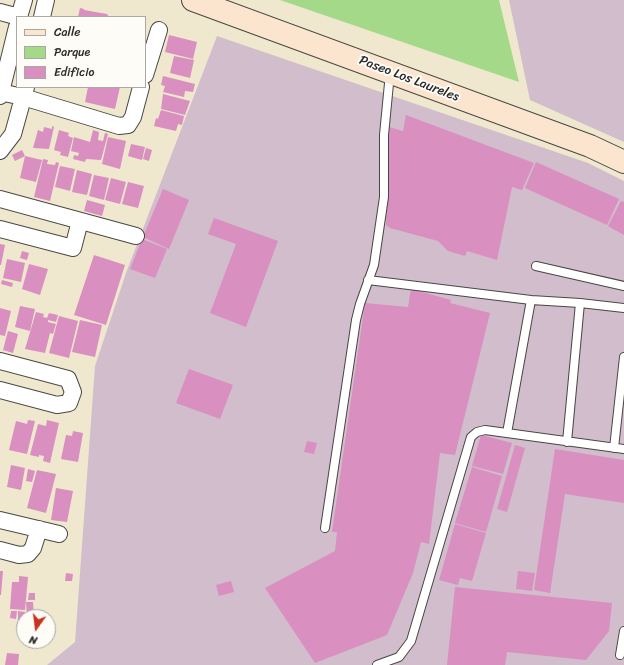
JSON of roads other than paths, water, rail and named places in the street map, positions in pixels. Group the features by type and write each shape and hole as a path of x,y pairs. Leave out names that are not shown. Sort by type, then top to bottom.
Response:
{"street":[{"path":"19,16 24,0"},
{"path":"42,16 46,0"},
{"name":"Paseo Los Laureles","path":"193,0 590,146 624,162"},
{"path":"0,12 16,16"},
{"path":"146,72 159,30"},
{"path":"16,31 0,93 25,92 119,126 128,125 141,88"},
{"path":"0,151 13,134 25,92"},
{"path":"0,199 136,236"},
{"path":"0,229 73,248 80,221"},
{"path":"0,362 68,379 73,392 69,403 57,405 0,390"},
{"path":"0,520 58,534"},
{"path":"0,550 18,555 28,554 33,548 39,529"}],"lane":[{"path":"325,528 356,320 368,280 374,266 384,196 384,135 390,72"},
{"path":"536,266 624,286"},
{"path":"368,280 531,300 580,303 624,308"},
{"path":"507,433 531,300"},
{"path":"566,442 580,303"},
{"path":"614,448 624,357"},
{"path":"377,665 399,657 412,641 471,437 477,432 485,430 624,449"},
{"path":"620,655 624,631"}]}
